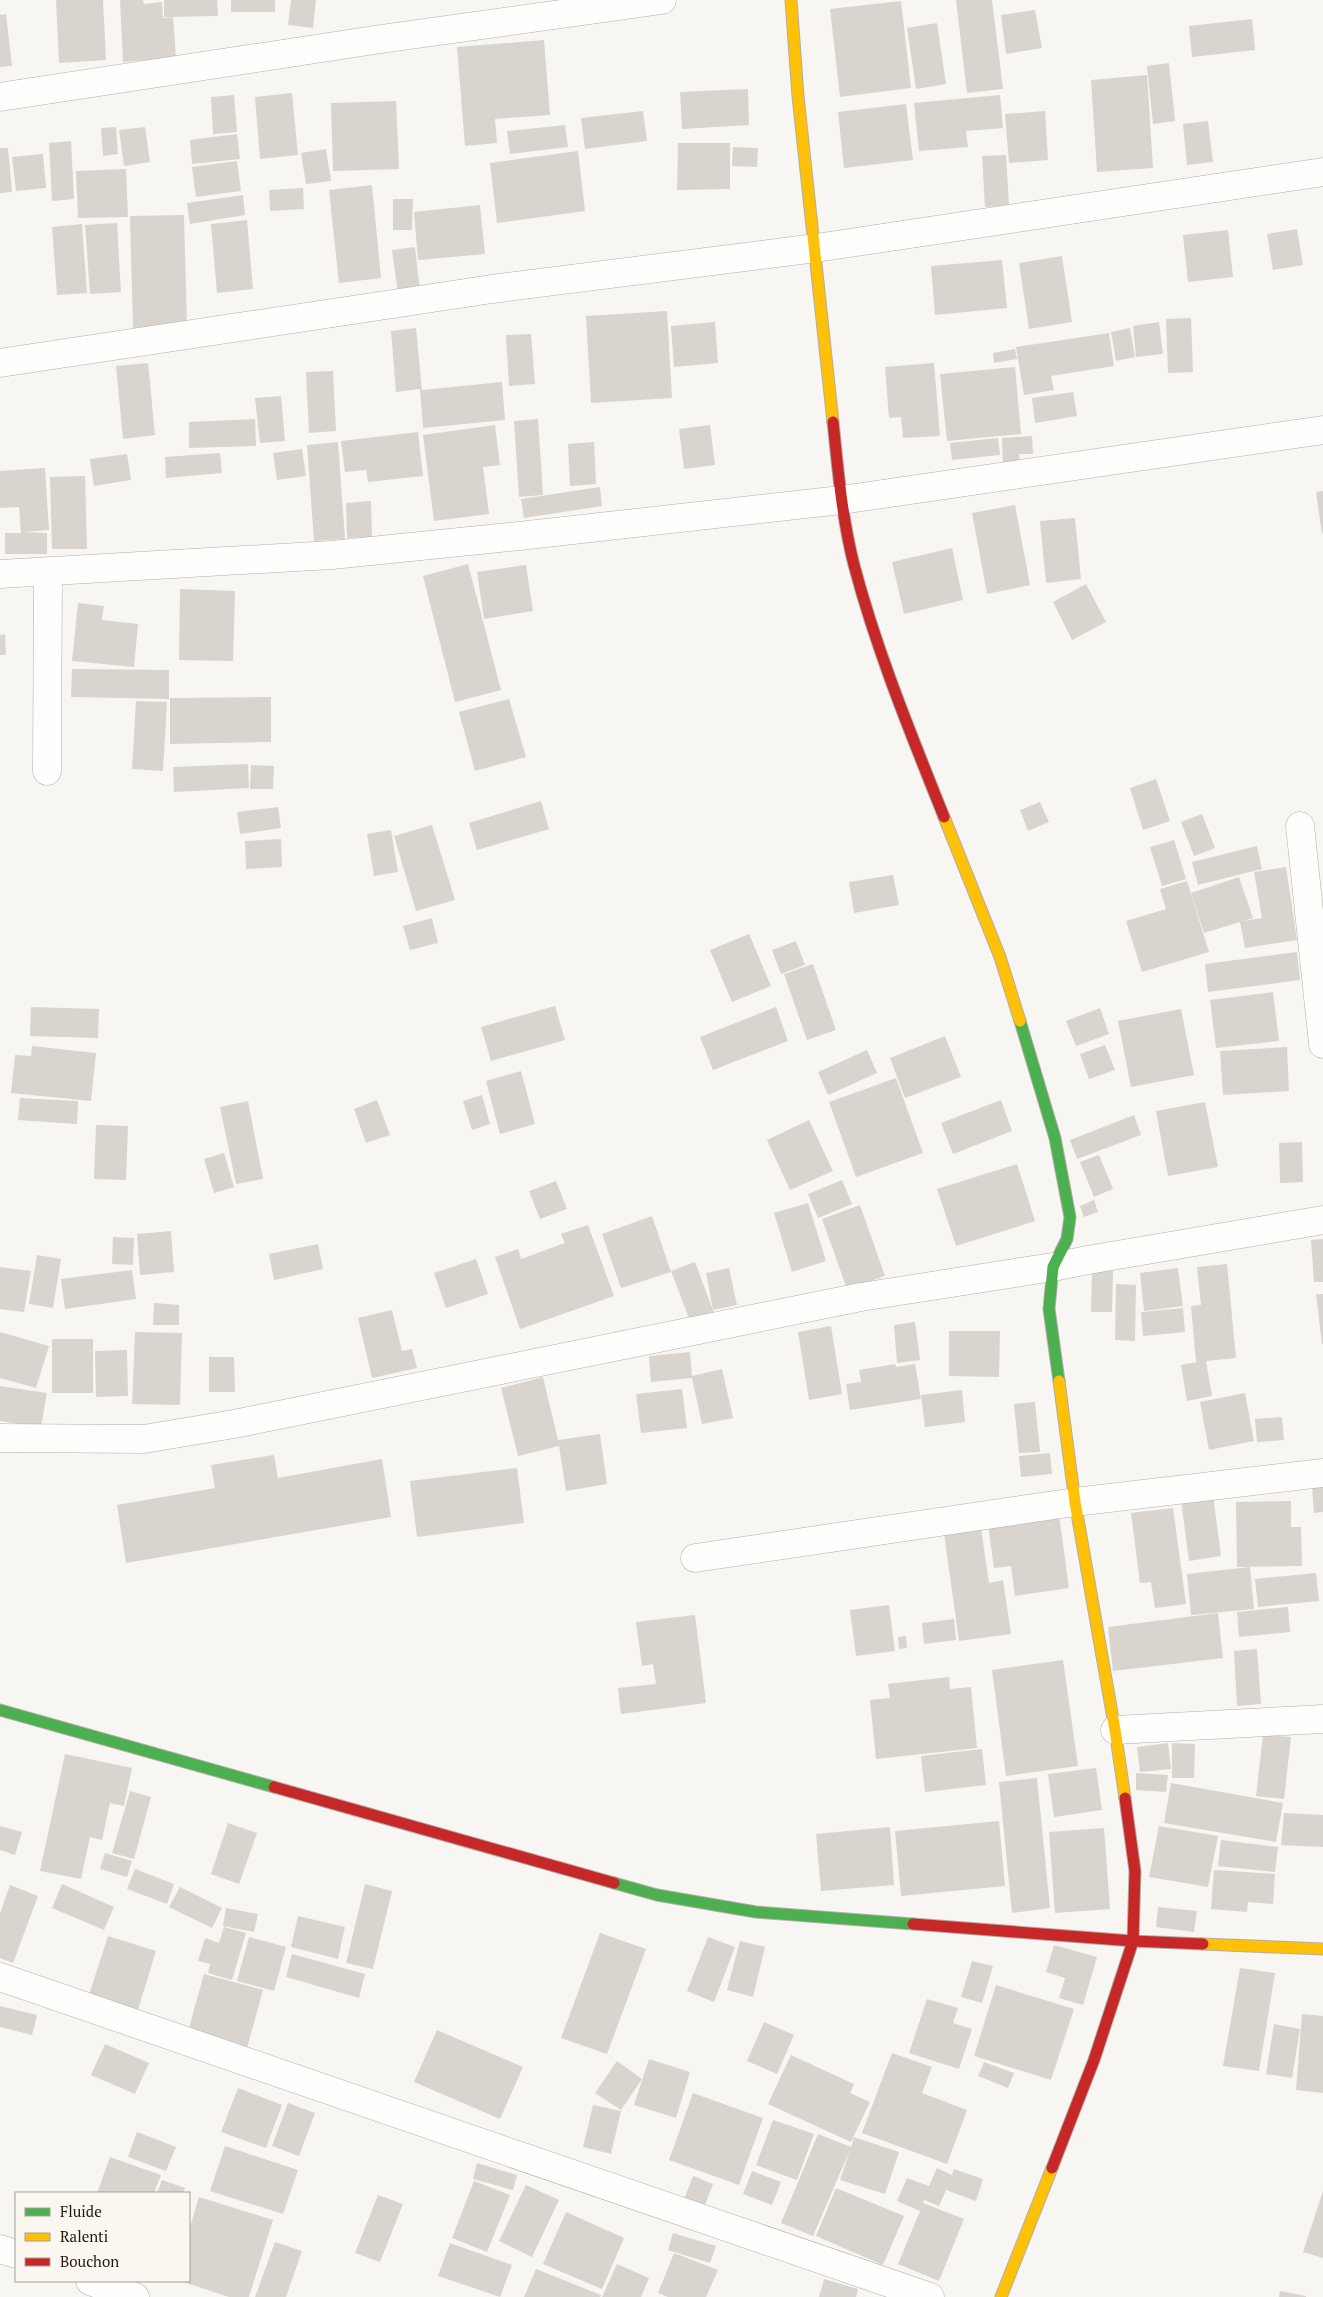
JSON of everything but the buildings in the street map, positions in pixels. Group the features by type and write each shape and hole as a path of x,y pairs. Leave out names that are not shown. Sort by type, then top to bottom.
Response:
{"street":[{"path":"0,97 371,40 662,0"},
{"path":"791,0 798,96 816,248 841,500 854,564 884,665 1000,957 1055,1138 1070,1216 1066,1239 1053,1267 1049,1309 1075,1502 1115,1730 1135,1871 1133,1941 1094,2060 1001,2297"},
{"path":"0,363 492,288 816,248 1323,172"},
{"path":"0,574 332,555 519,536 841,500 1323,430"},
{"path":"47,770 48,571"},
{"path":"1300,826 1323,1044"},
{"path":"0,1438 144,1440 244,1422 861,1297 1053,1267 1323,1220"},
{"path":"695,1558 1075,1502 1323,1473"},
{"path":"0,1710 658,1895 756,1912 1133,1941 1323,1949"},
{"path":"1115,1730 1323,1719"},
{"path":"0,1977 930,2297"},
{"path":"0,2249 15,2254"},
{"path":"93,2282 135,2297"}],"traffic: fast":[{"path":"1020,1021 1055,1138 1070,1217 1067,1239 1053,1267 1049,1309 1059,1381"},
{"path":"0,1710 274,1787"},
{"path":"614,1883 657,1895 756,1912 913,1924"}],"traffic: slow":[{"path":"791,0 798,96 833,422"},
{"path":"944,817 1000,957 1020,1021"},
{"path":"1059,1381 1075,1502 1125,1798"},
{"path":"1203,1944 1323,1949"},
{"path":"1001,2297 1052,2168"}],"traffic: jam":[{"path":"833,422 843,512 854,565 884,661 944,817"},
{"path":"274,1787 614,1883"},
{"path":"1052,2168 1094,2060 1133,1941 1135,1871 1125,1798"},
{"path":"913,1924 1133,1941 1203,1944"}]}
